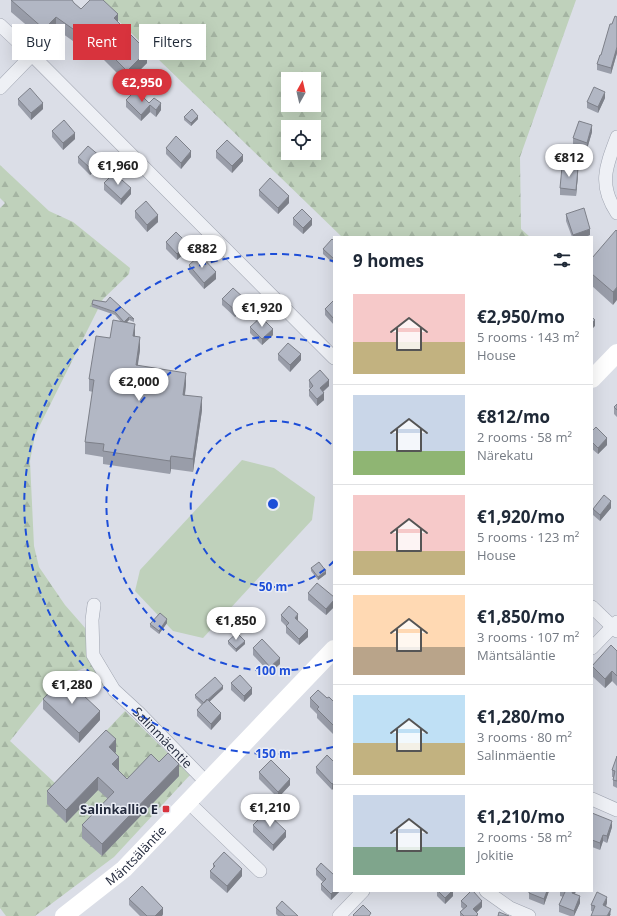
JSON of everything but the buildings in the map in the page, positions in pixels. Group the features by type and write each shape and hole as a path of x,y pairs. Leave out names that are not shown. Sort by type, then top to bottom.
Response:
{"street":[{"path":"0,25 12,36"},
{"path":"0,88 27,60"},
{"path":"37,60 333,357"},
{"path":"617,137 610,157 605,182 606,192 617,213"},
{"path":"593,378 617,353"},
{"name":"Salinmäentie","path":"94,605 92,620 94,655 114,690 206,782"},
{"path":"593,608 616,627 593,647"},
{"name":"Mäntsäläntie","path":"67,915 124,869 333,650"},
{"path":"593,799 617,810"},
{"path":"188,802 260,871"},
{"path":"339,916 361,892"},
{"path":"487,892 510,908 529,916"}],"green space":[{"path":"97,0 576,0 520,157 521,229 529,236 341,236 159,60 206,60 206,24 139,24 139,41 131,33 131,24 122,24"},
{"path":"0,165 49,211 73,222 130,268 129,274 103,299 35,435 30,461 34,546 39,567 65,605 86,629 105,688 85,668 62,676 10,741 56,784 125,711 190,775 114,857 35,916 6,916 0,908 0,208 5,203 0,198"},
{"path":"242,460 274,468 315,497 312,520 203,638 173,631 135,591 140,570"}],"place":[{"name":"Salinkallio E","path":"166,809"}]}
